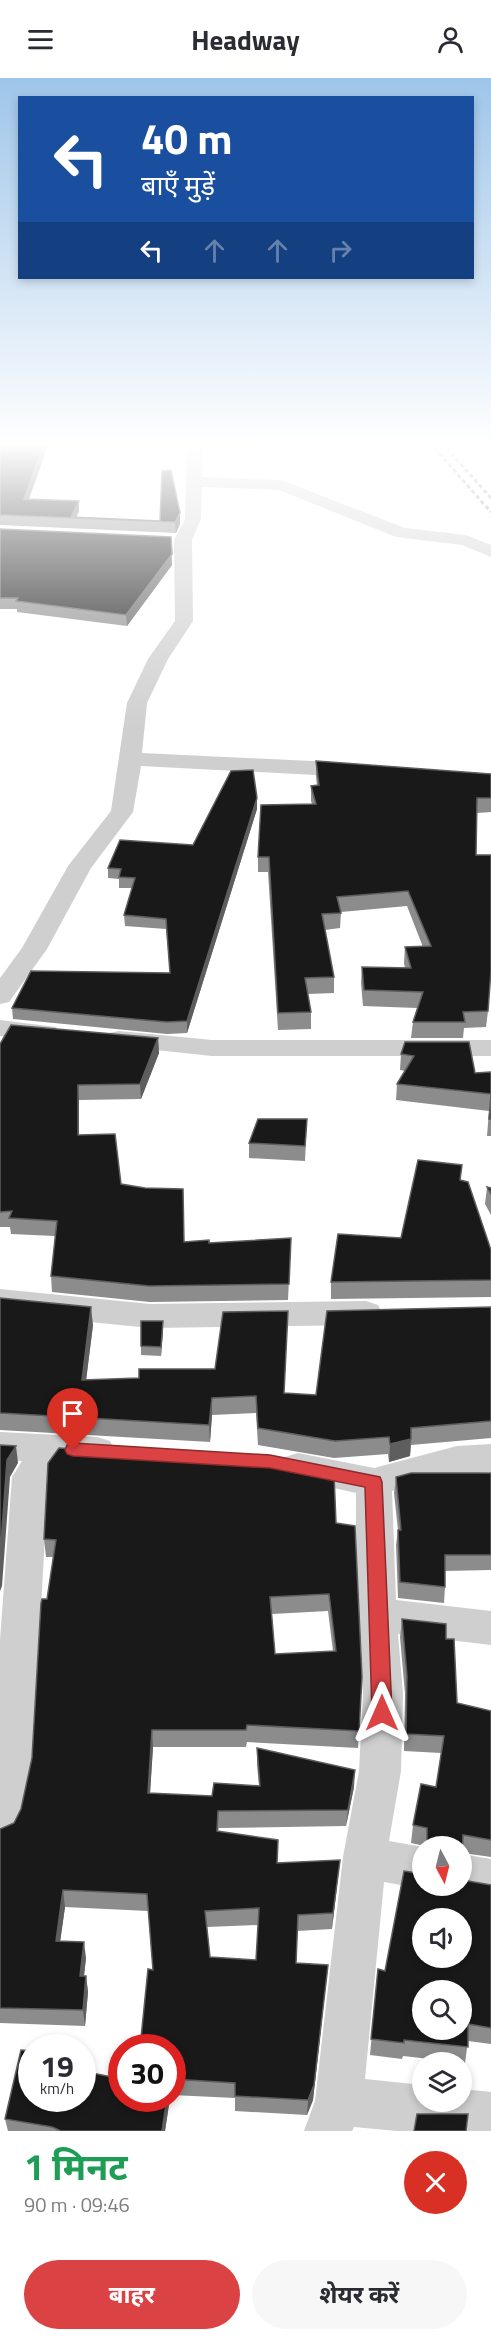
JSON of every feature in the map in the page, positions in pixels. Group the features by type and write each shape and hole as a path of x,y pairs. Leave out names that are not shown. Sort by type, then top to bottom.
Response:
{"street":[{"path":"0,996 34,949 80,866 122,812 137,703 158,659 184,621 183,540 160,539"},
{"path":"455,539 466,540 491,552"},
{"path":"131,759 371,771"},
{"path":"0,1028 212,1048 491,1048"},
{"path":"0,1301 150,1316 397,1312"},
{"path":"0,1446 132,1453"},
{"path":"0,1825 11,1773 30,1477 52,1448"},
{"path":"270,1462 374,1482 458,1460 491,1458"},
{"path":"374,1482 383,1694 380,1771 365,1857 333,2116 491,2116"},
{"path":"378,1615 491,1628"},
{"path":"365,1857 412,1866"},
{"path":"472,1877 491,1880"}],"building":[{"path":"0,539 171,539 172,554 126,615 16,601 18,598 0,598"},
{"path":"316,761 491,774 491,798 477,798 476,855 491,855 491,971 488,1011 463,1012 465,1022 413,1022 423,992 364,990 362,967 411,968 405,947 431,946 408,891 337,897 341,913 322,914 334,977 305,978 311,1012 278,1013 269,857 258,857 261,805 316,804 311,786 319,785"},
{"path":"253,770 257,798 187,1021 167,1022 12,1008 31,971 170,973 166,919 124,915 135,878 119,877 121,869 108,868 120,840 193,845 231,771"},
{"path":"11,1025 158,1038 140,1084 78,1085 78,1135 115,1134 121,1184 145,1188 183,1189 184,1242 209,1240 209,1243 291,1238 289,1284 149,1286 51,1276 57,1221 9,1218 12,1211 0,1212 0,1044"},
{"path":"405,1042 469,1042 475,1073 491,1072 491,1094 397,1084 414,1056 401,1054"},
{"path":"491,1094 491,1119 489,1119"},
{"path":"258,1119 307,1119 305,1146 249,1143"},
{"path":"418,1160 462,1165 460,1180 468,1182 491,1250 491,1280 331,1282 338,1234 401,1238"},
{"path":"0,1298 91,1307 82,1380 139,1378 139,1369 215,1369 223,1312 288,1311 284,1393 316,1395 327,1311 491,1307 491,1421 411,1428 411,1439 390,1444 389,1437 335,1441 258,1428 256,1396 212,1398 209,1425 0,1413"},
{"path":"141,1321 163,1321 161,1347 141,1346"},
{"path":"0,1445 16,1446 7,1460 0,1559"},
{"path":"59,1448 270,1461 334,1474 336,1523 355,1526 362,1677 359,1731 247,1725 246,1730 152,1730 148,1793 212,1796 214,1783 260,1786 257,1748 355,1770 348,1810 218,1811 217,1831 278,1840 277,1863 340,1860 333,1913 298,1915 296,1963 328,1965 314,2085 308,2100 235,2096 235,2083 186,2080 186,2034 141,2034 148,1969 153,1970 147,1894 63,1890 56,1941 84,1942 80,1976 86,1976 83,2010 0,2008 0,1829 14,1823 21,1809 32,1758 41,1603 42,1599 47,1599 56,1540 44,1539 48,1463","holes":["329,1594 336,1651 275,1654 270,1597","259,1908 256,1960 210,1957 205,1911"]},
{"path":"411,1473 491,1473 491,1555 445,1555 445,1587 400,1582 398,1530 401,1530 396,1477"},
{"path":"402,1619 446,1624 446,1639 454,1639 457,1703 491,1711 491,1840 463,1835 427,1836 427,1828 413,1825 421,1784 436,1787 444,1736 406,1734 407,1676"},
{"path":"404,1871 412,1872 412,1896 472,1896 472,1882 491,1885 491,2028 472,2025 472,1980 412,1980 412,2040 468,2040 468,2047 371,2039 378,1969 385,1971"},
{"path":"18,2063 18,2112 96,2112 96,2074 108,2076 108,2112 165,2112 162,2131 61,2131 52,2127 5,2119"},
{"path":"417,2114 468,2114 466,2131 414,2131"}],"route":[{"path":"73,1450 270,1462 374,1482 375,1582 383,1694 382,1713"}]}
